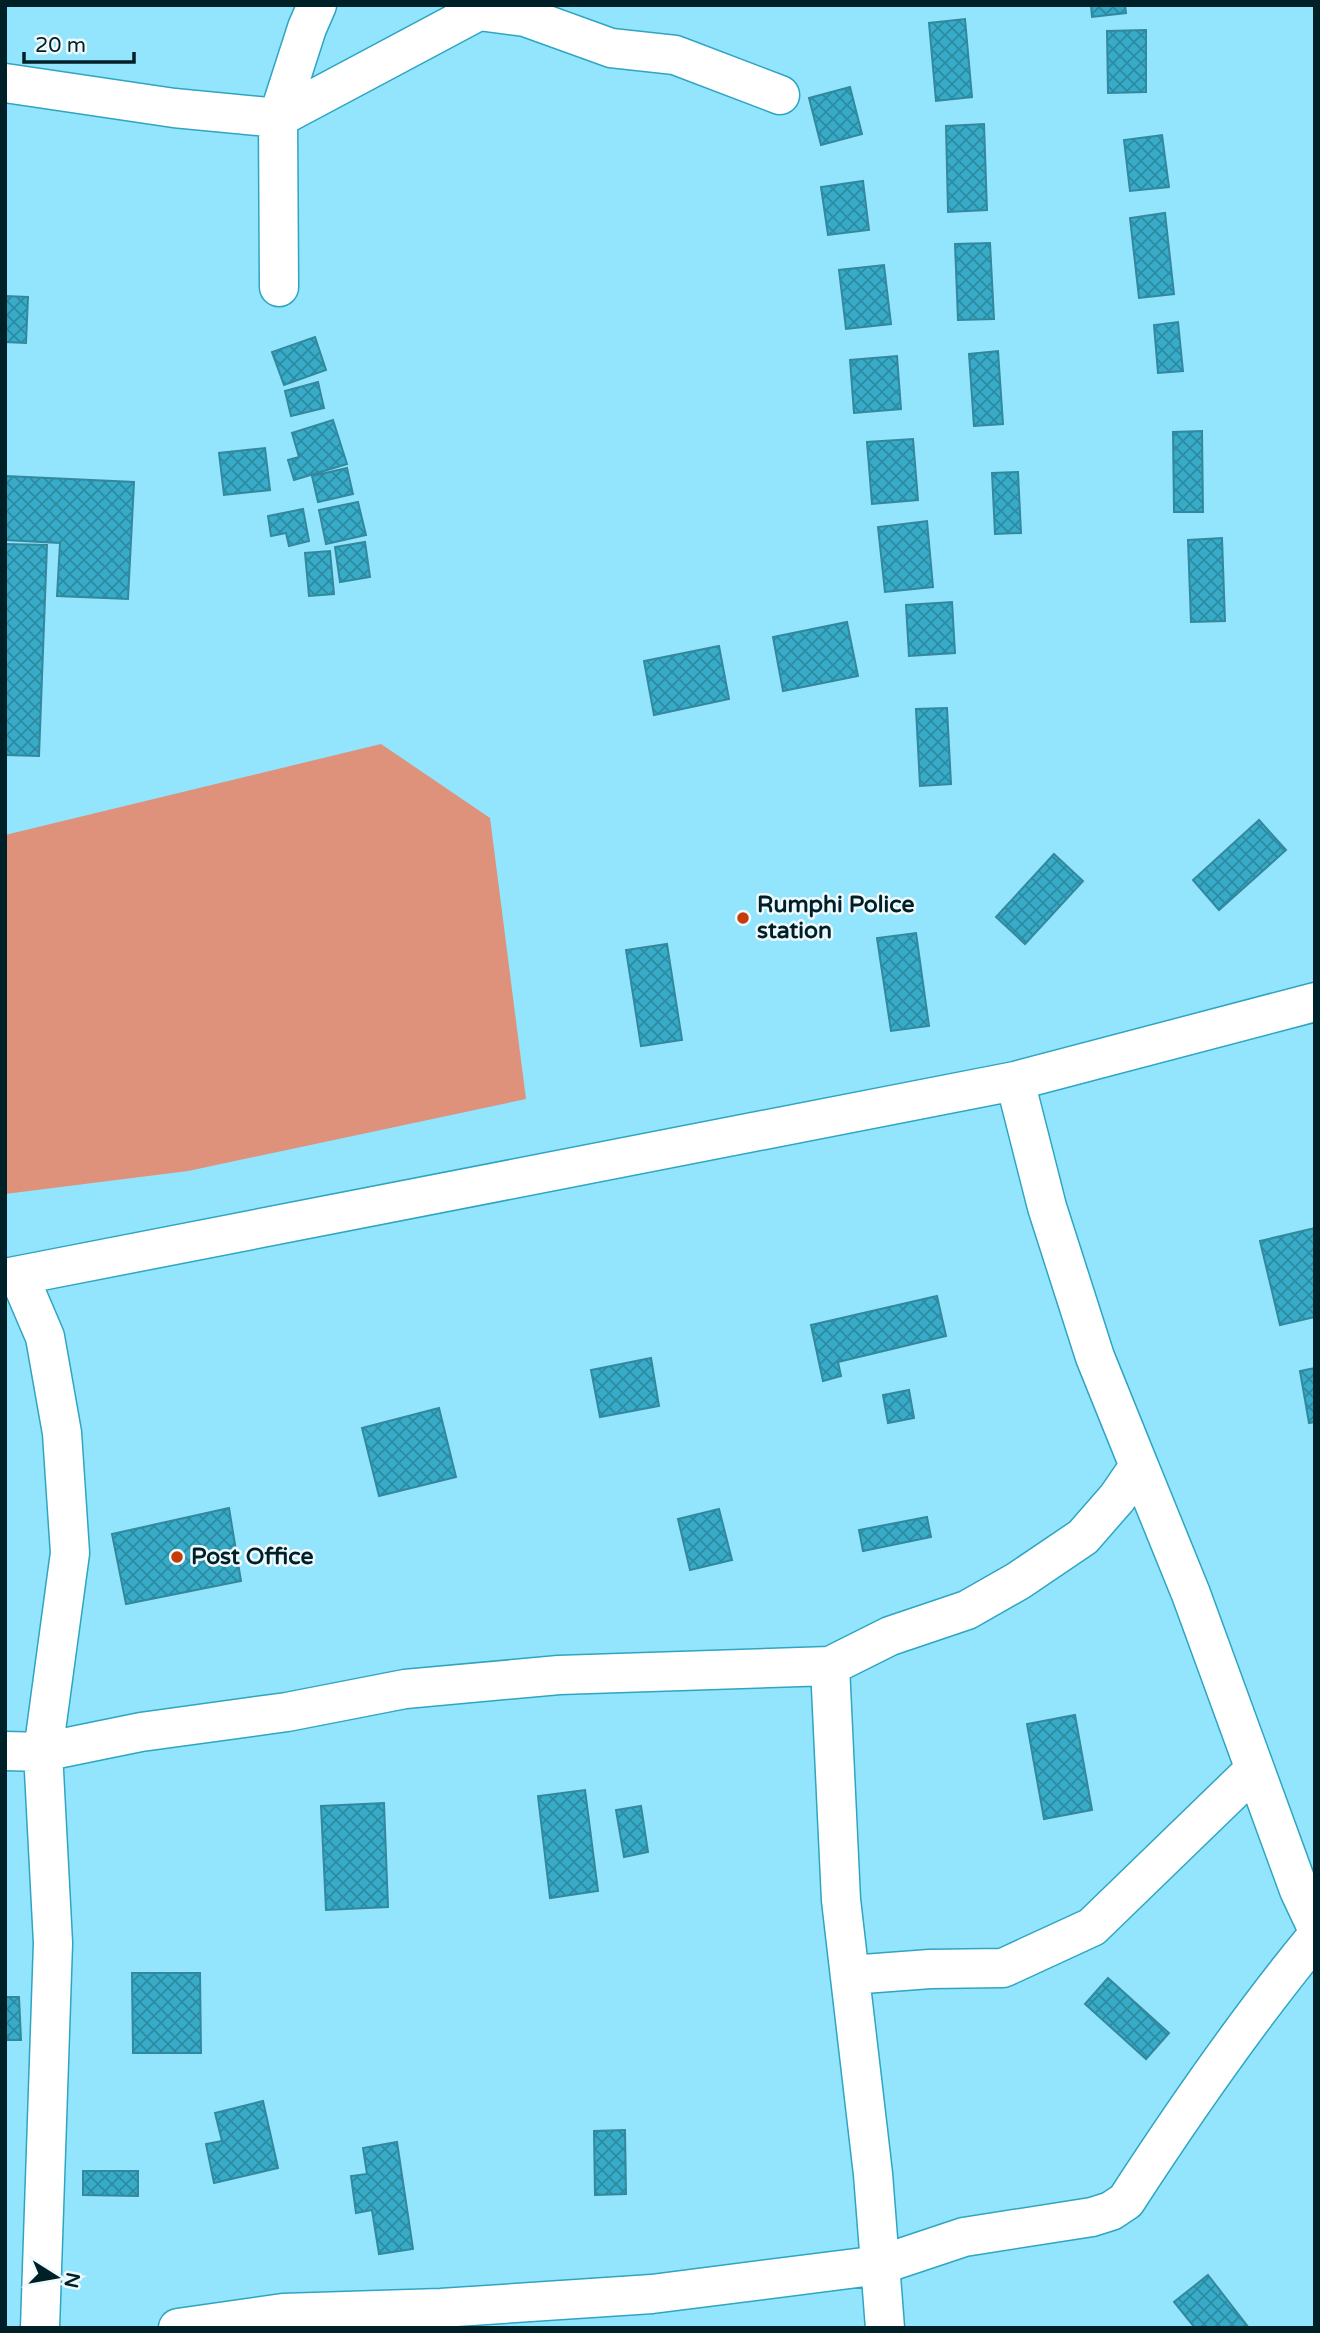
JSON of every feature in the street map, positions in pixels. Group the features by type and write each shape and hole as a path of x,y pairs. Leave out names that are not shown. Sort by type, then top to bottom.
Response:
{"street":[{"path":"279,287 278,118 317,5"},
{"path":"441,5 486,8 526,17 611,48 675,55 780,95"},
{"path":"5,83 174,108 278,118 486,8"},
{"path":"40,2328 53,1943 43,1752 70,1553 60,1419 45,1337 12,1277 1015,1081 1315,1002"},
{"path":"1015,1081 1047,1208 1095,1357 1191,1594 1299,1890 1315,1924"},
{"path":"5,1751 43,1752 141,1732 287,1712 405,1689 559,1675 830,1666 890,1636 967,1610 1018,1581 1083,1537 1117,1498 1139,1466"},
{"path":"830,1666 841,1900 873,2174 885,2328"},
{"path":"849,1975 930,1969 1003,1968 1093,1927 1254,1770"},
{"path":"178,2328 283,2313 441,2308 653,2294 880,2264 964,2237 1092,2217 1111,2211 1126,2201 1207,2078 1315,1938"}],"shaded area":[{"path":"381,744 490,818 526,1099 188,1171 5,1194 5,835"}],"building":[{"path":"1091,5 1125,5 1126,13 1092,17"},
{"path":"965,19 972,97 936,101 929,23"},
{"path":"1146,30 1146,92 1108,93 1107,31"},
{"path":"850,87 862,134 821,145 809,98"},
{"path":"984,124 987,210 948,212 946,126"},
{"path":"1162,135 1169,187 1130,191 1124,140"},
{"path":"863,181 869,230 828,235 821,187"},
{"path":"1165,213 1174,294 1139,298 1130,218"},
{"path":"990,243 994,319 958,320 955,244"},
{"path":"884,265 891,324 846,329 839,270"},
{"path":"5,296 28,297 26,343 5,342"},
{"path":"1178,322 1183,371 1158,373 1154,325"},
{"path":"315,337 326,370 284,385 272,352"},
{"path":"998,351 1003,424 974,426 969,354"},
{"path":"897,356 901,409 854,413 850,360"},
{"path":"318,382 324,408 291,416 285,391"},
{"path":"333,420 347,464 294,480 288,460 299,457 292,433"},
{"path":"1202,431 1203,512 1174,512 1173,432"},
{"path":"913,439 918,500 872,504 867,442"},
{"path":"265,448 270,490 224,495 219,453"},
{"path":"347,468 353,494 318,502 312,476"},
{"path":"1018,472 1021,533 995,534 992,473"},
{"path":"5,476 134,482 128,599 57,596 60,543 5,540"},
{"path":"358,502 366,535 326,544 319,510"},
{"path":"303,509 309,541 289,546 286,533 271,536 268,516"},
{"path":"927,521 933,587 885,592 878,527"},
{"path":"1222,538 1225,621 1191,622 1188,540"},
{"path":"365,542 370,577 340,582 335,547"},
{"path":"5,544 47,545 39,756 5,755"},
{"path":"330,551 334,594 309,596 305,553"},
{"path":"952,602 955,653 909,656 906,605"},
{"path":"847,622 858,676 783,691 773,637"},
{"path":"719,646 729,699 654,715 644,661"},
{"path":"947,708 951,784 920,786 916,709"},
{"path":"1259,820 1286,850 1219,910 1193,880"},
{"path":"1054,854 1083,881 1025,944 996,917"},
{"path":"916,933 929,1026 891,1031 877,938"},
{"path":"667,944 682,1040 641,1046 626,950"},
{"path":"1315,1228 1315,1317 1280,1325 1260,1241"},
{"path":"937,1296 946,1336 838,1362 841,1376 823,1381 811,1325"},
{"path":"651,1358 659,1406 600,1417 591,1370"},
{"path":"1315,1368 1315,1422 1309,1423 1300,1371"},
{"path":"909,1390 914,1418 888,1423 883,1395"},
{"path":"439,1408 456,1477 379,1496 362,1428"},
{"name":"Post Office","path":"229,1508 241,1581 126,1604 112,1534"},
{"path":"719,1509 732,1560 690,1570 678,1519"},
{"path":"927,1517 931,1537 863,1551 859,1530"},
{"path":"1075,1715 1092,1810 1044,1819 1027,1724"},
{"path":"585,1790 598,1891 550,1898 538,1796"},
{"path":"384,1803 388,1907 326,1910 321,1806"},
{"path":"641,1806 648,1852 624,1857 616,1810"},
{"path":"132,1973 200,1973 201,2053 133,2053"},
{"path":"1108,1978 1169,2033 1146,2059 1085,2004"},
{"path":"5,1997 19,1997 21,2040 5,2040"},
{"path":"263,2101 278,2168 214,2183 206,2144 222,2141 215,2113"},
{"path":"625,2130 626,2194 595,2195 594,2131"},
{"path":"397,2142 413,2249 379,2254 372,2210 356,2213 351,2176 367,2174 363,2148"},
{"path":"83,2171 138,2171 138,2196 83,2195"},
{"path":"1208,2275 1249,2328 1195,2328 1174,2302"}],"place":[{"name":"Rumphi Police station","path":"743,918"},
{"name":"Post Office","path":"177,1557"}]}
